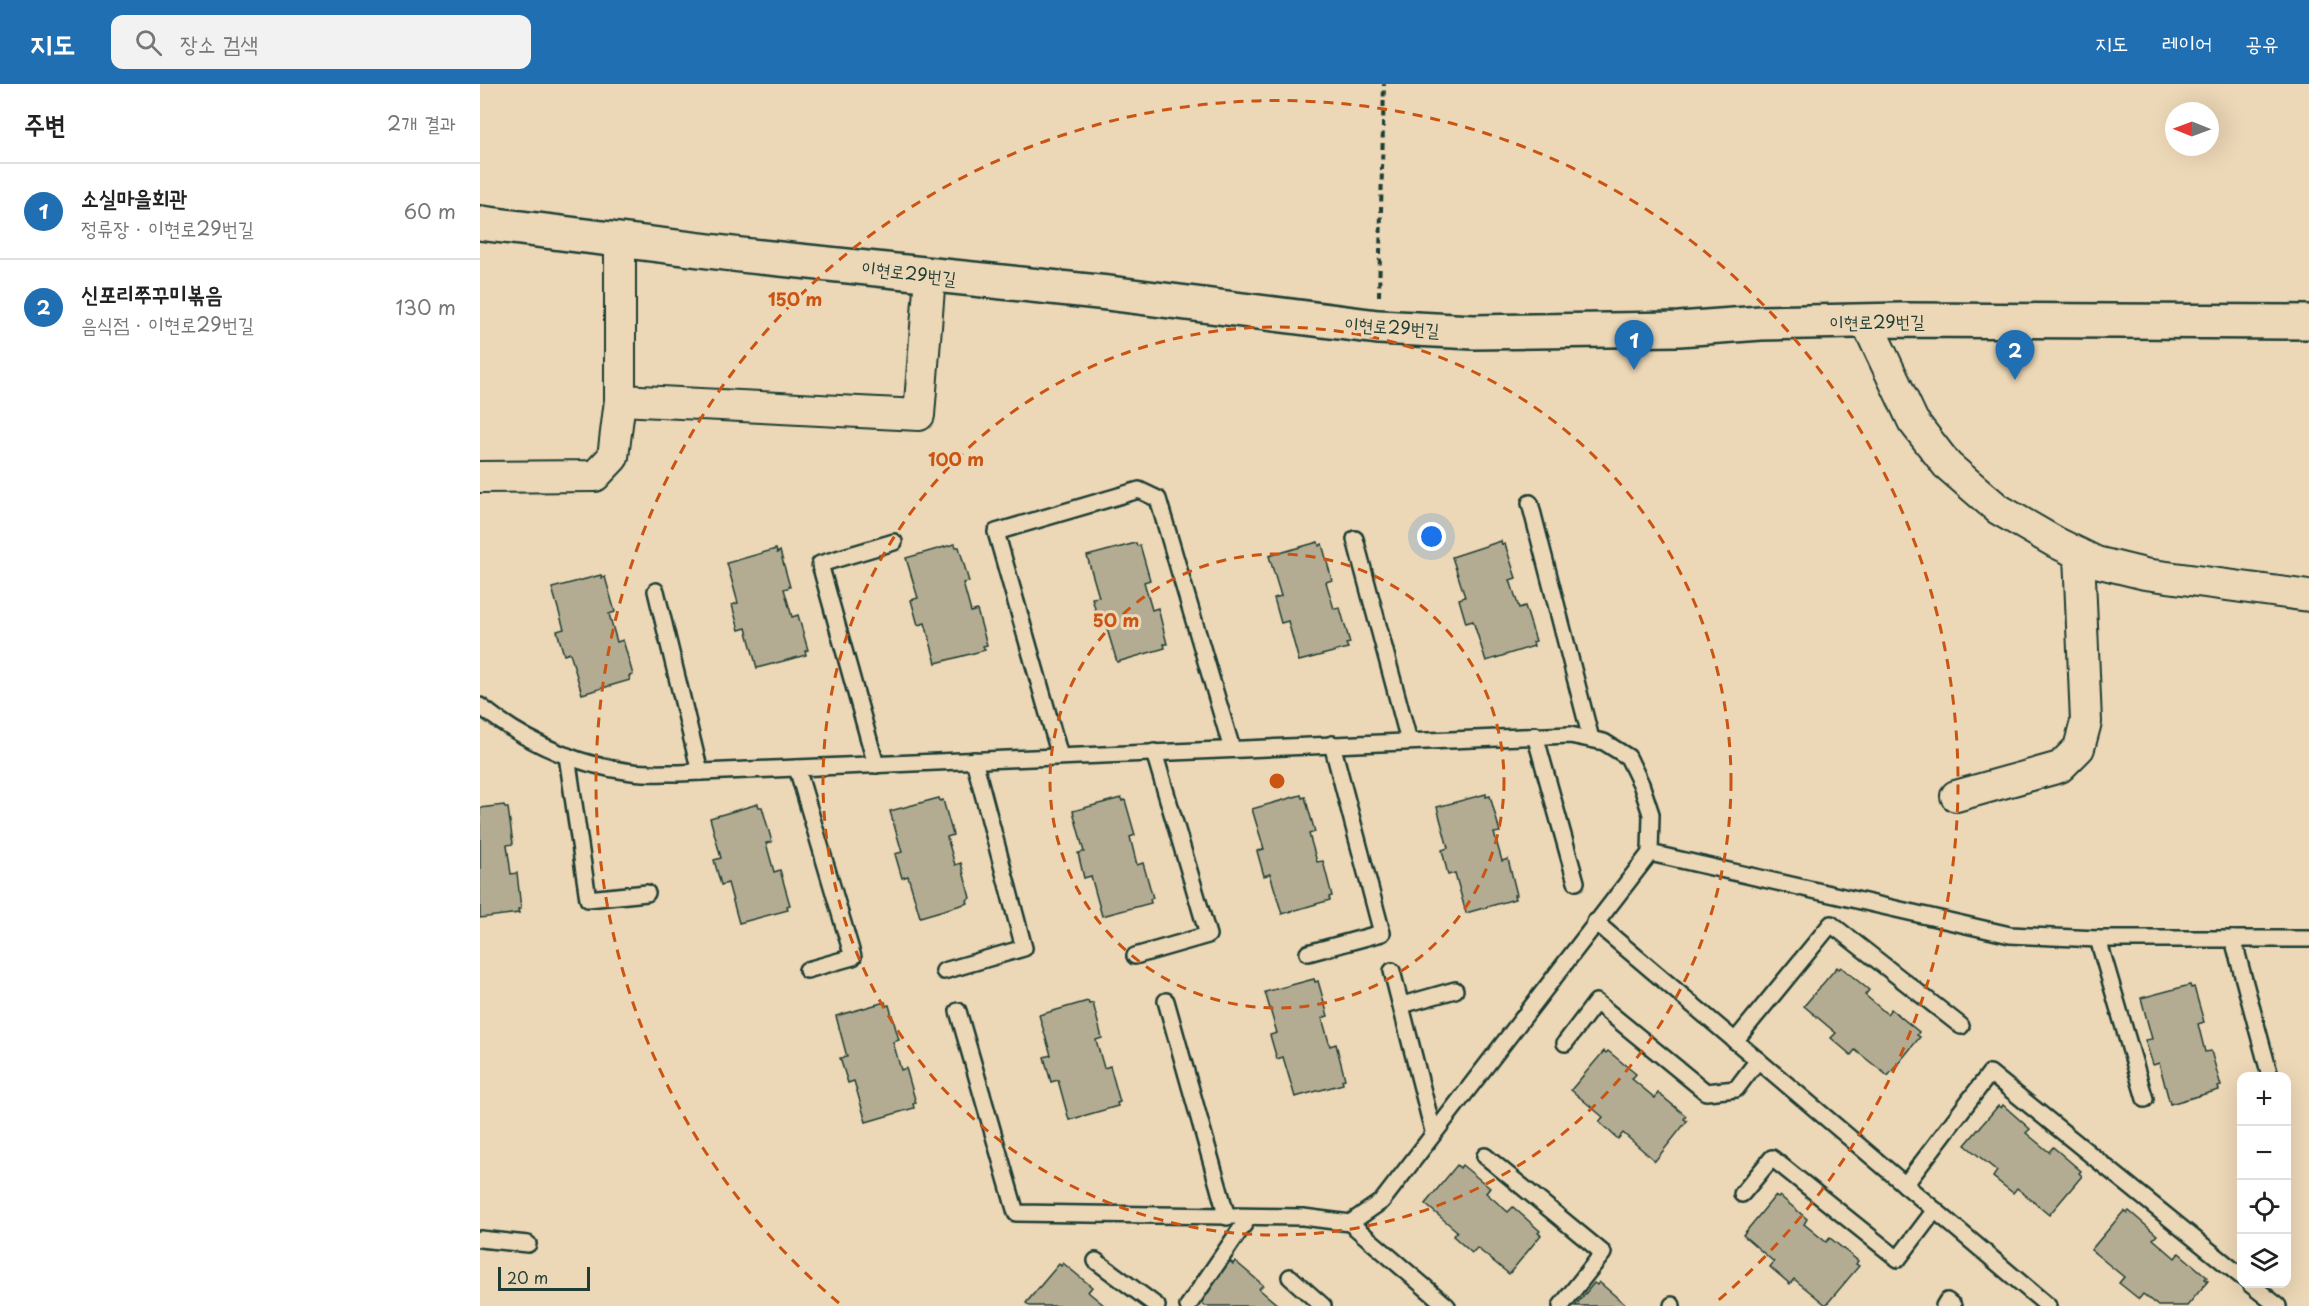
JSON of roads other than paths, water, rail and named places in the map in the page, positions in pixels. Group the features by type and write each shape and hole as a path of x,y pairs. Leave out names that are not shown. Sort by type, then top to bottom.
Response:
{"street":[{"name":"이현로29번길","path":"480,223 741,255 1108,293 1378,327 1473,332 1679,329 1761,323 1955,319 2309,322"},
{"path":"480,477 596,476 613,457 620,400 620,240"},
{"path":"620,400 919,414 930,276"},
{"path":"1866,321 1913,421 1947,465 1998,509 2096,562 2145,574 2309,596"},
{"path":"1956,796 2060,767 2079,748 2086,722 2079,554"}],"lane":[{"path":"1060,756 996,532 1139,490 1158,499 1232,749"},
{"path":"1530,503 1591,739"},
{"path":"1355,539 1409,741"},
{"path":"876,765 820,564 894,542"},
{"path":"657,591 700,772"},
{"path":"480,706 507,727 554,752 597,765 634,772 700,772 876,765 1536,735 1570,735 1604,742 1628,757 1641,784 1651,814 1650,853 1433,1131 1382,1201 1350,1223"},
{"path":"1536,735 1576,882"},
{"path":"1308,953 1382,933 1332,744"},
{"path":"1135,956 1208,935 1154,752"},
{"path":"567,756 588,899 647,893"},
{"path":"944,971 1024,948 974,760"},
{"path":"797,768 853,957 807,970"},
{"path":"1650,853 2010,935 2098,939 2309,939"},
{"path":"1595,922 2048,1306"},
{"path":"1735,1041 1831,924 1960,1026"},
{"path":"2098,939 2145,1099"},
{"path":"2233,939 2269,1072"},
{"path":"1392,971 1433,1131"},
{"path":"1402,1005 1455,990"},
{"path":"1166,1001 1227,1217"},
{"path":"1565,1043 1596,1002 1706,1092 1736,1089 1758,1060"},
{"path":"958,1011 1016,1214 1303,1217 1350,1223 1447,1306"},
{"path":"1905,1185 1990,1073 2237,1274"},
{"path":"1485,1156 1603,1254 1561,1306"},
{"path":"1742,1194 1772,1158 1898,1259 1935,1210"},
{"path":"1188,1306 1249,1217"},
{"path":"480,1239 528,1244"},
{"path":"1096,1261 1157,1306"},
{"path":"1290,1277 1323,1306"},
{"path":"2255,1288 2278,1306"},
{"path":"1422,1306 1431,1293"},
{"path":"1944,1306 1947,1301 1953,1306"}],"place":[{"name":"소실마을회관","path":"1634,370"},
{"name":"신포리쭈꾸미볶음","path":"2015,380"}]}
